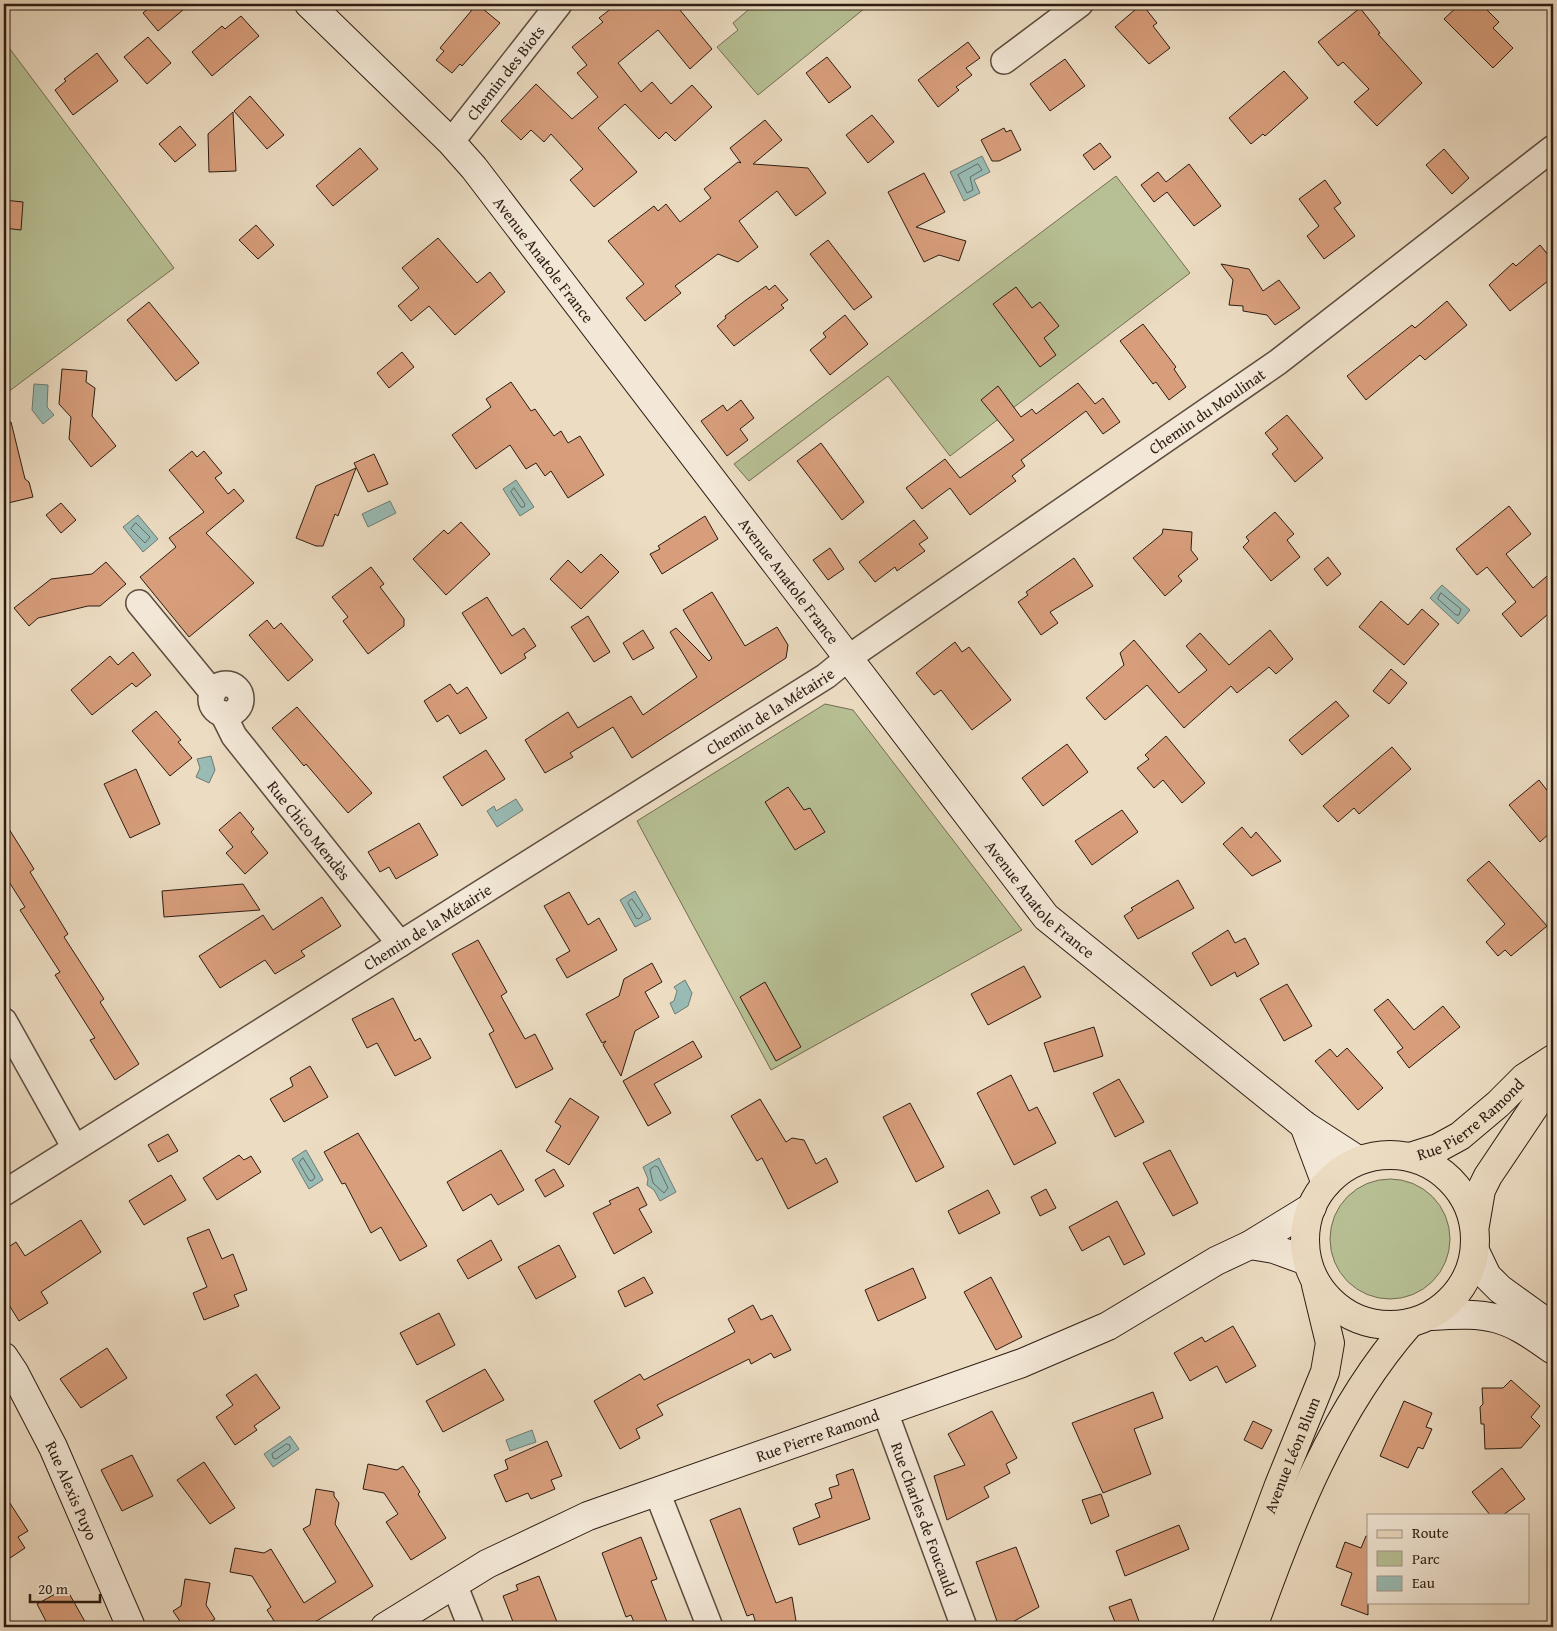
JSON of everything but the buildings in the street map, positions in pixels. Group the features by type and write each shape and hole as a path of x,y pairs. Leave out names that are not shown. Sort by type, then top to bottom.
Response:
{"main road":[{"name":"Rue Pierre Ramond","path":"1410,1157 1438,1148 1460,1136 1498,1104 1524,1078 1553,1059"},
{"name":"Rue Pierre Ramond","path":"1475,1238 1481,1190 1488,1176 1553,1079"},
{"path":"1378,1155 1410,1157 1434,1166 1453,1181 1467,1202 1475,1238 1468,1277 1452,1299 1421,1320 1382,1325 1355,1318 1332,1303 1311,1271 1303,1237 1312,1207 1320,1190 1339,1170 1358,1160 1378,1155"},
{"name":"Avenue Léon Blum","path":"1226,1627 1279,1485 1325,1372 1330,1343 1311,1271"},
{"name":"Avenue Léon Blum","path":"1253,1627 1303,1497 1334,1433 1392,1344 1421,1320"}],"street":[{"name":"Avenue Anatole France","path":"309,4 451,142 474,168 1046,917 1304,1125 1358,1160"},
{"name":"Chemin des Biots","path":"451,142 559,4"},
{"path":"1004,61 1080,4"},
{"name":"Chemin du Moulinat","path":"848,658 1278,362 1553,148"},
{"name":"Rue Chico Mendès","path":"139,603 218,704 234,736 400,944"},
{"name":"Chemin de la Métairie","path":"4,1193 818,681 848,658"},
{"path":"4,1022 75,1148"},
{"path":"1304,1125 1326,1184"},
{"name":"Rue Pierre Ramond","path":"385,1627 488,1564 588,1516 1022,1364 1108,1326 1216,1261 1250,1246 1312,1207"},
{"path":"1475,1238 1487,1276 1500,1289 1553,1327"},
{"path":"1250,1246 1274,1249 1311,1271"},
{"path":"1421,1320 1466,1313 1504,1320 1526,1330 1553,1350"},
{"name":"Rue Alexis Puyo","path":"4,1357 14,1372 53,1447 131,1627"},
{"name":"Rue Charles de Foucauld","path":"885,1412 964,1627"},
{"path":"657,1492 710,1627"},
{"path":"454,1584 471,1627"}],"green space":[{"path":"755,4 870,4 758,95 717,47 738,30 733,23"},
{"path":"4,41 174,268 4,395"},
{"path":"1116,176 1190,273 950,456 888,376 749,481 734,464"},
{"path":"825,704 853,710 1022,930 771,1070 637,821"},
{"path":"1390,1179 1413,1183 1433,1196 1446,1216 1450,1239 1446,1262 1433,1282 1413,1295 1390,1299 1367,1295 1347,1282 1334,1262 1330,1239 1334,1216 1347,1196 1367,1183"}],"water":[{"path":"982,156 990,172 974,180 980,193 964,201 950,172"},
{"path":"34,384 48,385 47,407 54,415 43,424 32,410"},
{"path":"516,480 534,507 520,516 503,489"},
{"path":"390,501 396,513 368,527 362,514"},
{"path":"138,515 158,539 143,552 123,527"},
{"path":"1442,585 1470,610 1458,624 1430,598"},
{"path":"211,756 215,770 209,783 196,777 200,768 197,759"},
{"path":"516,799 523,810 497,827 487,811 494,806 496,811"},
{"path":"635,891 651,919 635,927 620,900"},
{"path":"685,980 692,993 688,1006 675,1014 670,1003 674,1001 677,991 674,987"},
{"path":"306,1150 323,1180 309,1189 292,1159"},
{"path":"659,1158 676,1192 660,1201 654,1190 647,1185 648,1179 643,1167"},
{"path":"532,1430 536,1442 510,1451 506,1440"},
{"path":"290,1436 299,1449 273,1467 264,1454"}]}
